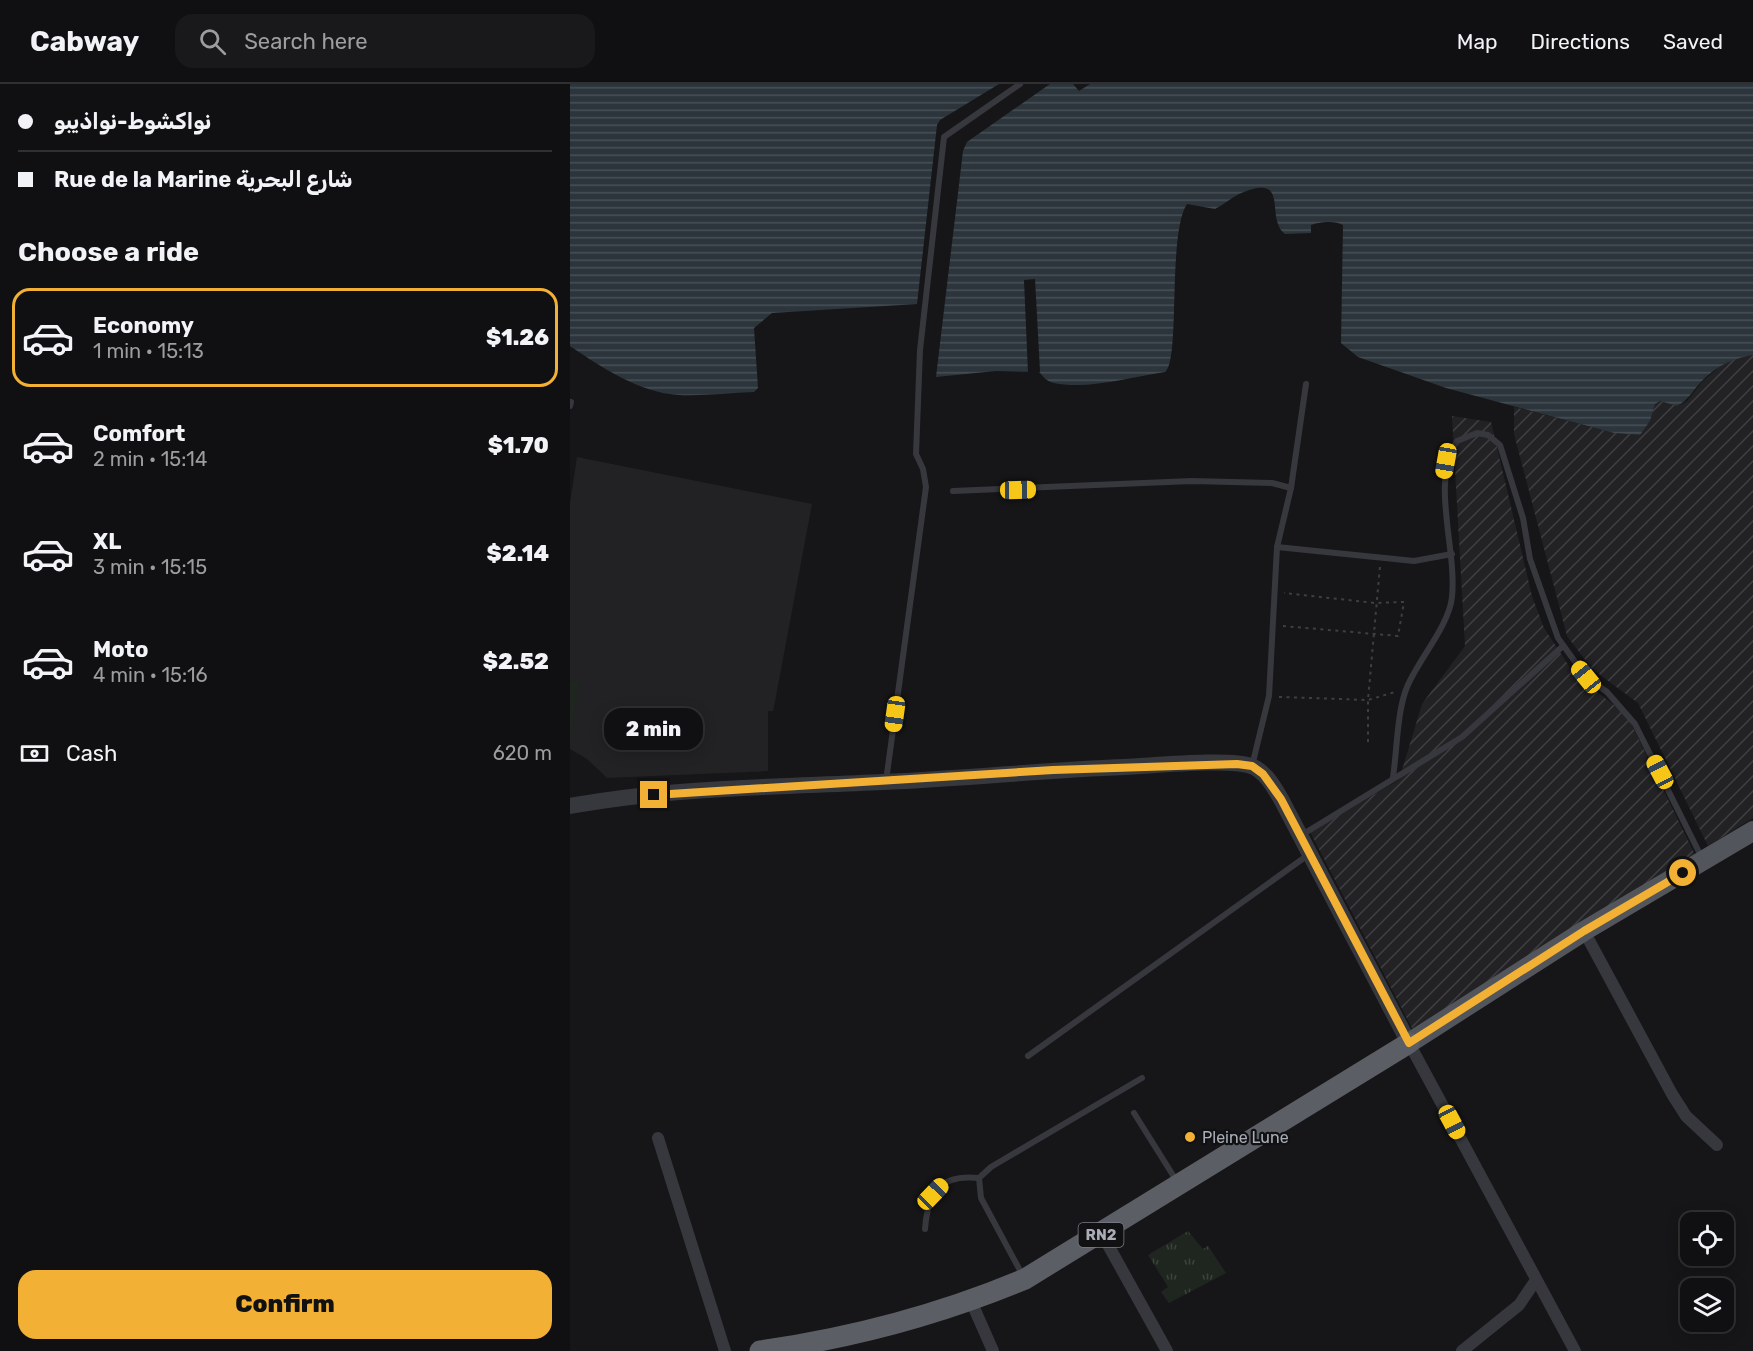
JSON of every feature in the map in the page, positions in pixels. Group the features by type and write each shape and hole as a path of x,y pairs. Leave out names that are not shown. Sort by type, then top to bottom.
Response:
{"highway":[{"name":"RN2","path":"760,1351 846,1344 971,1301 1025,1279 1102,1234 1409,1043"}],"main road":[{"name":"RN2","path":"1409,1043 1584,931 1753,831"}],"street":[{"path":"570,806 665,794 1053,770 1214,764 1252,766 1273,785 1308,855 1575,1351"},
{"path":"1584,931 1672,1094 1686,1116 1717,1146"},
{"path":"658,1138 725,1351"},
{"path":"1102,1234 1167,1351"},
{"path":"1462,1351 1519,1305 1536,1280"},
{"path":"971,1301 993,1351"}],"lane":[{"path":"886,782 926,487 923,469 916,454 920,350 944,137 1020,84"},
{"path":"1252,766 1269,696 1271,625 1277,547 1291,488 1306,384"},
{"path":"1393,777 1406,689 1452,600 1452,554 1444,475 1446,461 1457,441 1477,433 1488,435 1500,445 1523,518 1530,560 1550,622 1563,646 1586,677 1607,692 1635,724 1685,819 1703,861"},
{"path":"953,491 1061,489 1192,481 1272,483 1291,488"},
{"path":"1277,547 1414,561 1452,554"},
{"path":"1300,836 1479,724 1563,646"},
{"path":"1028,1056 1308,855"},
{"path":"925,1229 926,1210 933,1194 947,1180 958,1176 979,1178 991,1167 1142,1078"},
{"path":"1134,1113 1180,1186"},
{"path":"979,1178 981,1198 1025,1279"}],"path":[{"path":"1368,742 1368,700 1375,603 1381,558"},
{"path":"1271,625 1398,636 1404,602 1375,603 1274,592"},
{"path":"1269,696 1368,700 1406,689"}],"shaded area":[{"path":"570,84 999,84 940,120 937,125 917,304 772,313 754,328 758,388 754,392 679,395 650,389 622,378 570,346"},
{"path":"1050,84 1073,84 1079,91 1090,84 1753,84 1753,355 1731,361 1718,368 1677,406 1660,401 1655,404 1650,421 1640,435 1614,433 1446,388 1358,357 1341,343 1343,225 1336,222 1323,222 1311,225 1311,233 1285,234 1276,218 1271,192 1266,188 1255,188 1239,194 1215,209 1187,204 1181,219 1177,241 1172,345 1170,363 1165,372 1081,385 1051,382 1039,372 996,371 936,377 963,151 967,142"},
{"path":"1753,355 1753,818 1708,846 1638,703 1592,669 1567,636 1514,434 1514,407 1614,433 1640,435 1650,421 1655,404 1660,401 1678,406 1687,401 1702,382 1727,360"},
{"path":"1452,416 1491,422 1532,596 1544,628 1575,675 1627,715 1697,859 1414,1032 1310,832 1399,780 1422,704 1465,646"},
{"path":"577,457 812,504 774,707 773,711 768,711 768,771 607,778 587,759 570,749 570,503"}],"green space":[{"path":"570,680 579,682 570,738"},
{"path":"1188,1231 1203,1249 1208,1246 1226,1273 1169,1303 1161,1292 1168,1287 1148,1255"}],"pier":[{"path":"1035,279 1040,372 1028,372 1024,280"}],"place":[{"name":"Pleine Lune","path":"1190,1137"}],"route":[{"path":"654,795 1053,770 1214,764 1252,766 1273,785 1288,811 1308,855 1409,1043 1584,931 1683,873"}]}
